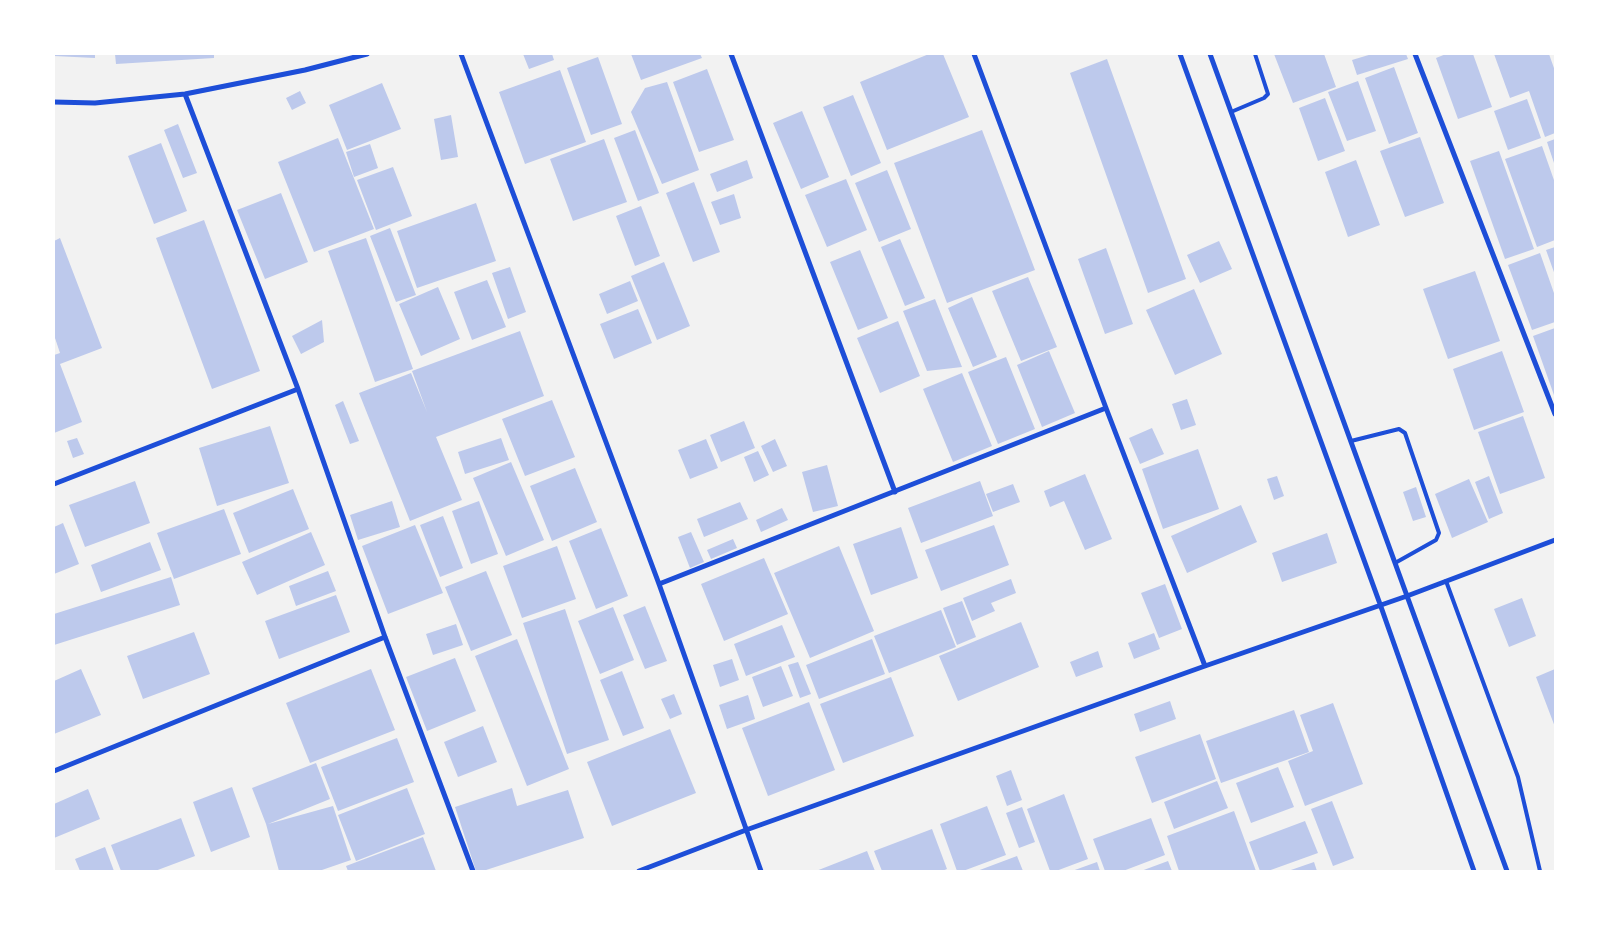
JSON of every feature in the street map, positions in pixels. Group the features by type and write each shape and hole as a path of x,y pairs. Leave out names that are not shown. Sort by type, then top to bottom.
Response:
{"street":[{"path":"54,102 95,103 185,94 305,70 367,54"},
{"path":"461,54 659,584 761,871"},
{"path":"731,54 895,492"},
{"path":"974,54 1106,408 1205,666"},
{"path":"1180,54 1380,604 1474,871"},
{"path":"1210,54 1507,871"},
{"path":"1416,54 1555,414"},
{"path":"185,94 298,389 386,637 474,871"},
{"path":"54,484 298,389"},
{"path":"659,584 1106,408"},
{"path":"639,871 746,830 1407,596 1555,540"},
{"path":"54,772 386,637"}],"lane":[{"path":"1231,112 1264,98 1268,94 1255,54"},
{"path":"1351,441 1399,429 1405,433 1439,533 1436,540 1395,563"},
{"path":"1446,581 1518,777 1540,871"}],"building":[{"path":"54,54 95,54 95,58 54,56"},
{"path":"115,54 214,54 214,58 116,64"},
{"path":"523,54 552,54 554,60 529,69"},
{"path":"631,54 700,54 702,58 641,80"},
{"path":"929,54 943,54 969,117 887,150 860,82"},
{"path":"1274,54 1324,54 1336,87 1293,103"},
{"path":"1372,54 1406,54 1408,59 1357,75 1352,60"},
{"path":"1446,54 1473,54 1492,107 1458,119 1436,58"},
{"path":"1494,54 1549,54 1555,71 1555,133 1545,137 1529,91 1510,98"},
{"path":"598,57 622,124 591,135 567,68"},
{"path":"1107,59 1186,279 1148,293 1070,73"},
{"path":"1394,67 1418,133 1389,144 1365,78"},
{"path":"707,69 734,140 699,152 673,82"},
{"path":"560,70 586,142 525,164 499,92"},
{"path":"1358,81 1376,131 1347,141 1328,92"},
{"path":"667,82 699,170 662,184 631,112 645,88"},
{"path":"382,83 401,129 347,150 329,105"},
{"path":"300,91 306,103 292,110 286,98"},
{"path":"853,95 881,163 851,176 823,107"},
{"path":"1325,98 1345,151 1318,161 1299,108"},
{"path":"1527,99 1541,138 1508,150 1494,111"},
{"path":"802,111 829,177 801,189 773,123"},
{"path":"451,115 458,157 441,160 434,119"},
{"path":"178,124 197,173 183,178 164,130"},
{"path":"635,130 659,193 638,201 614,138"},
{"path":"982,130 1035,270 947,303 894,163"},
{"path":"1420,137 1444,203 1405,217 1380,151"},
{"path":"338,138 374,229 314,252 278,162"},
{"path":"604,139 627,202 573,221 550,159"},
{"path":"1555,139 1555,166 1547,142"},
{"path":"161,143 187,211 154,224 128,156"},
{"path":"370,144 378,168 354,177 346,152"},
{"path":"1542,146 1555,183 1555,240 1537,247 1505,159"},
{"path":"1499,151 1534,249 1505,259 1470,161"},
{"path":"747,160 753,178 717,192 710,174"},
{"path":"1356,160 1380,225 1348,237 1325,172"},
{"path":"393,167 412,216 376,230 357,180"},
{"path":"887,170 911,229 879,242 855,183"},
{"path":"846,179 867,230 827,247 805,195"},
{"path":"694,182 720,252 693,262 666,193"},
{"path":"281,193 308,262 265,279 237,210"},
{"path":"734,194 741,218 720,225 711,202"},
{"path":"476,203 496,261 417,288 397,231"},
{"path":"641,206 660,256 635,266 616,216"},
{"path":"204,220 260,371 212,389 156,238"},
{"path":"390,228 416,295 396,302 370,236"},
{"path":"60,238 102,348 60,364 82,422 54,433 54,355 60,353 54,335 54,241"},
{"path":"366,238 413,369 375,382 328,251"},
{"path":"900,239 925,298 905,306 881,247"},
{"path":"1219,241 1232,269 1200,283 1187,255"},
{"path":"1555,247 1555,275 1546,250"},
{"path":"1106,248 1133,324 1105,334 1078,259"},
{"path":"860,250 888,318 858,330 830,262"},
{"path":"1540,253 1555,296 1555,322 1532,330 1508,265"},
{"path":"664,262 690,326 657,340 631,276"},
{"path":"510,267 526,312 508,319 492,273"},
{"path":"1475,271 1500,341 1448,359 1423,289"},
{"path":"1028,277 1057,347 1021,361 992,291"},
{"path":"487,280 506,327 472,340 454,292"},
{"path":"630,281 638,301 607,314 599,294"},
{"path":"438,287 460,339 421,356 399,304"},
{"path":"1194,289 1222,354 1175,375 1146,310"},
{"path":"972,297 997,357 973,367 948,308"},
{"path":"935,299 962,367 927,371 903,311"},
{"path":"638,309 652,343 614,359 600,324"},
{"path":"322,320 324,342 301,354 292,336"},
{"path":"898,321 920,376 880,393 857,338"},
{"path":"1555,328 1555,398 1533,336"},
{"path":"520,331 544,396 436,437 462,500 410,521 359,393 411,373 427,412 412,371"},
{"path":"1049,351 1075,413 1042,427 1017,365"},
{"path":"1502,351 1524,412 1474,430 1453,369"},
{"path":"1006,357 1035,429 998,444 968,372"},
{"path":"962,373 992,446 953,462 923,389"},
{"path":"1187,399 1196,425 1181,430 1172,404"},
{"path":"552,400 575,457 525,476 502,419"},
{"path":"343,401 359,441 350,444 335,405"},
{"path":"1523,416 1545,478 1500,494 1478,432"},
{"path":"744,421 755,448 721,462 710,435"},
{"path":"270,426 289,483 217,506 199,448"},
{"path":"1152,428 1164,454 1140,464 1129,438"},
{"path":"77,438 84,454 73,458 67,441"},
{"path":"501,438 509,460 465,474 458,452"},
{"path":"706,439 718,468 690,479 678,450"},
{"path":"775,439 787,466 773,472 761,446"},
{"path":"1198,449 1219,509 1163,529 1142,469"},
{"path":"758,451 769,475 754,482 744,457"},
{"path":"511,462 544,540 506,556 473,478"},
{"path":"827,465 838,506 813,512 802,472"},
{"path":"575,468 597,522 552,541 530,486"},
{"path":"1085,474 1112,539 1085,550 1064,501 1050,507 1044,491"},
{"path":"1277,476 1284,496 1274,500 1267,479"},
{"path":"1489,476 1503,513 1489,519 1475,482"},
{"path":"1469,479 1488,522 1452,538 1435,494"},
{"path":"135,481 150,523 85,547 69,505"},
{"path":"980,481 993,516 921,543 908,508"},
{"path":"1013,484 1020,502 993,512 986,494"},
{"path":"1416,487 1426,517 1413,521 1403,492"},
{"path":"293,489 309,529 249,553 233,513"},
{"path":"392,501 400,527 358,540 350,515"},
{"path":"479,501 498,554 471,564 452,511"},
{"path":"740,502 748,519 704,537 697,519"},
{"path":"1241,505 1257,542 1187,573 1171,536"},
{"path":"782,508 788,520 761,532 756,520"},
{"path":"224,509 241,554 174,579 157,533"},
{"path":"443,516 463,568 440,577 420,525"},
{"path":"63,523 79,564 54,574 54,527"},
{"path":"415,525 443,593 388,614 362,546"},
{"path":"994,525 1009,565 941,591 925,550"},
{"path":"901,527 918,578 871,595 853,544"},
{"path":"601,528 628,596 596,609 569,541"},
{"path":"311,532 325,565 257,595 242,562"},
{"path":"691,532 704,562 690,568 678,537"},
{"path":"1327,533 1337,563 1282,582 1272,553"},
{"path":"733,539 737,548 711,559 707,550"},
{"path":"150,542 161,570 101,592 91,565"},
{"path":"557,546 576,599 522,618 503,566"},
{"path":"839,546 874,631 810,658 774,573"},
{"path":"764,558 788,614 724,641 701,584"},
{"path":"328,571 336,591 296,606 289,586"},
{"path":"486,571 512,635 471,651 445,587"},
{"path":"171,577 180,605 54,645 54,614"},
{"path":"1011,579 1016,593 991,603 995,611 972,621 963,598"},
{"path":"1165,584 1182,629 1159,638 1141,593"},
{"path":"336,595 350,632 279,659 265,621"},
{"path":"1522,598 1536,636 1509,647 1494,609"},
{"path":"962,601 976,637 957,645 943,608"},
{"path":"645,606 667,661 645,669 623,615"},
{"path":"613,607 634,660 600,674 578,621"},
{"path":"565,609 609,740 567,754 523,623"},
{"path":"941,610 956,647 889,673 874,636"},
{"path":"1021,622 1039,667 958,701 939,656"},
{"path":"456,624 463,645 433,655 426,634"},
{"path":"782,625 795,657 746,676 734,644"},
{"path":"194,632 210,674 143,699 127,656"},
{"path":"1154,633 1160,649 1134,659 1128,643"},
{"path":"517,639 569,769 527,786 475,656"},
{"path":"872,639 885,674 819,699 806,665"},
{"path":"1098,651 1103,667 1076,677 1070,662"},
{"path":"455,658 476,711 427,731 406,677"},
{"path":"732,659 739,680 720,687 713,665"},
{"path":"798,662 811,694 800,698 788,665"},
{"path":"781,666 793,696 763,707 752,677"},
{"path":"81,669 101,715 54,734 54,681"},
{"path":"371,669 395,730 310,763 286,703"},
{"path":"1555,669 1555,727 1536,677"},
{"path":"622,671 644,728 623,736 600,680"},
{"path":"891,677 914,736 843,763 820,704"},
{"path":"674,694 682,714 670,719 661,699"},
{"path":"748,695 755,719 727,729 719,705"},
{"path":"1170,701 1176,719 1140,732 1134,714"},
{"path":"809,702 835,770 768,796 742,728"},
{"path":"1333,703 1363,784 1305,806 1288,761 1313,751 1300,715"},
{"path":"1294,710 1309,752 1221,783 1206,741"},
{"path":"483,726 497,762 458,777 444,742"},
{"path":"670,729 696,793 612,826 587,762"},
{"path":"1200,734 1216,779 1152,803 1135,757"},
{"path":"397,738 414,782 338,811 321,767"},
{"path":"316,763 330,799 268,824 333,806 351,860 319,871 279,871 266,824 252,788"},
{"path":"1278,767 1294,807 1251,823 1236,783"},
{"path":"1011,770 1022,800 1007,806 996,776"},
{"path":"1217,781 1228,808 1174,829 1164,802"},
{"path":"232,787 250,837 211,852 193,802"},
{"path":"407,788 425,834 356,861 338,815"},
{"path":"512,788 517,806 568,790 584,838 483,871 476,871 455,807"},
{"path":"88,789 100,819 54,838 54,804"},
{"path":"1064,794 1088,859 1056,871 1050,871 1027,809"},
{"path":"1332,801 1354,858 1333,866 1311,809"},
{"path":"987,806 1006,855 963,871 957,871 940,824"},
{"path":"1022,807 1035,842 1019,848 1006,813"},
{"path":"1234,811 1256,871 1179,871 1167,836"},
{"path":"181,818 195,856 155,871 121,871 111,845"},
{"path":"1151,818 1165,855 1123,871 1105,871 1093,839"},
{"path":"1305,821 1318,853 1268,871 1260,871 1249,842"},
{"path":"932,829 947,869 942,871 882,871 874,851"},
{"path":"423,837 436,871 348,871 346,866"},
{"path":"105,847 114,871 80,871 75,859"},
{"path":"867,851 875,871 816,871"},
{"path":"1017,856 1023,871 977,871"},
{"path":"1168,861 1172,871 1141,871"},
{"path":"1097,862 1100,871 1072,871"},
{"path":"1314,862 1317,871 1288,871"}]}
